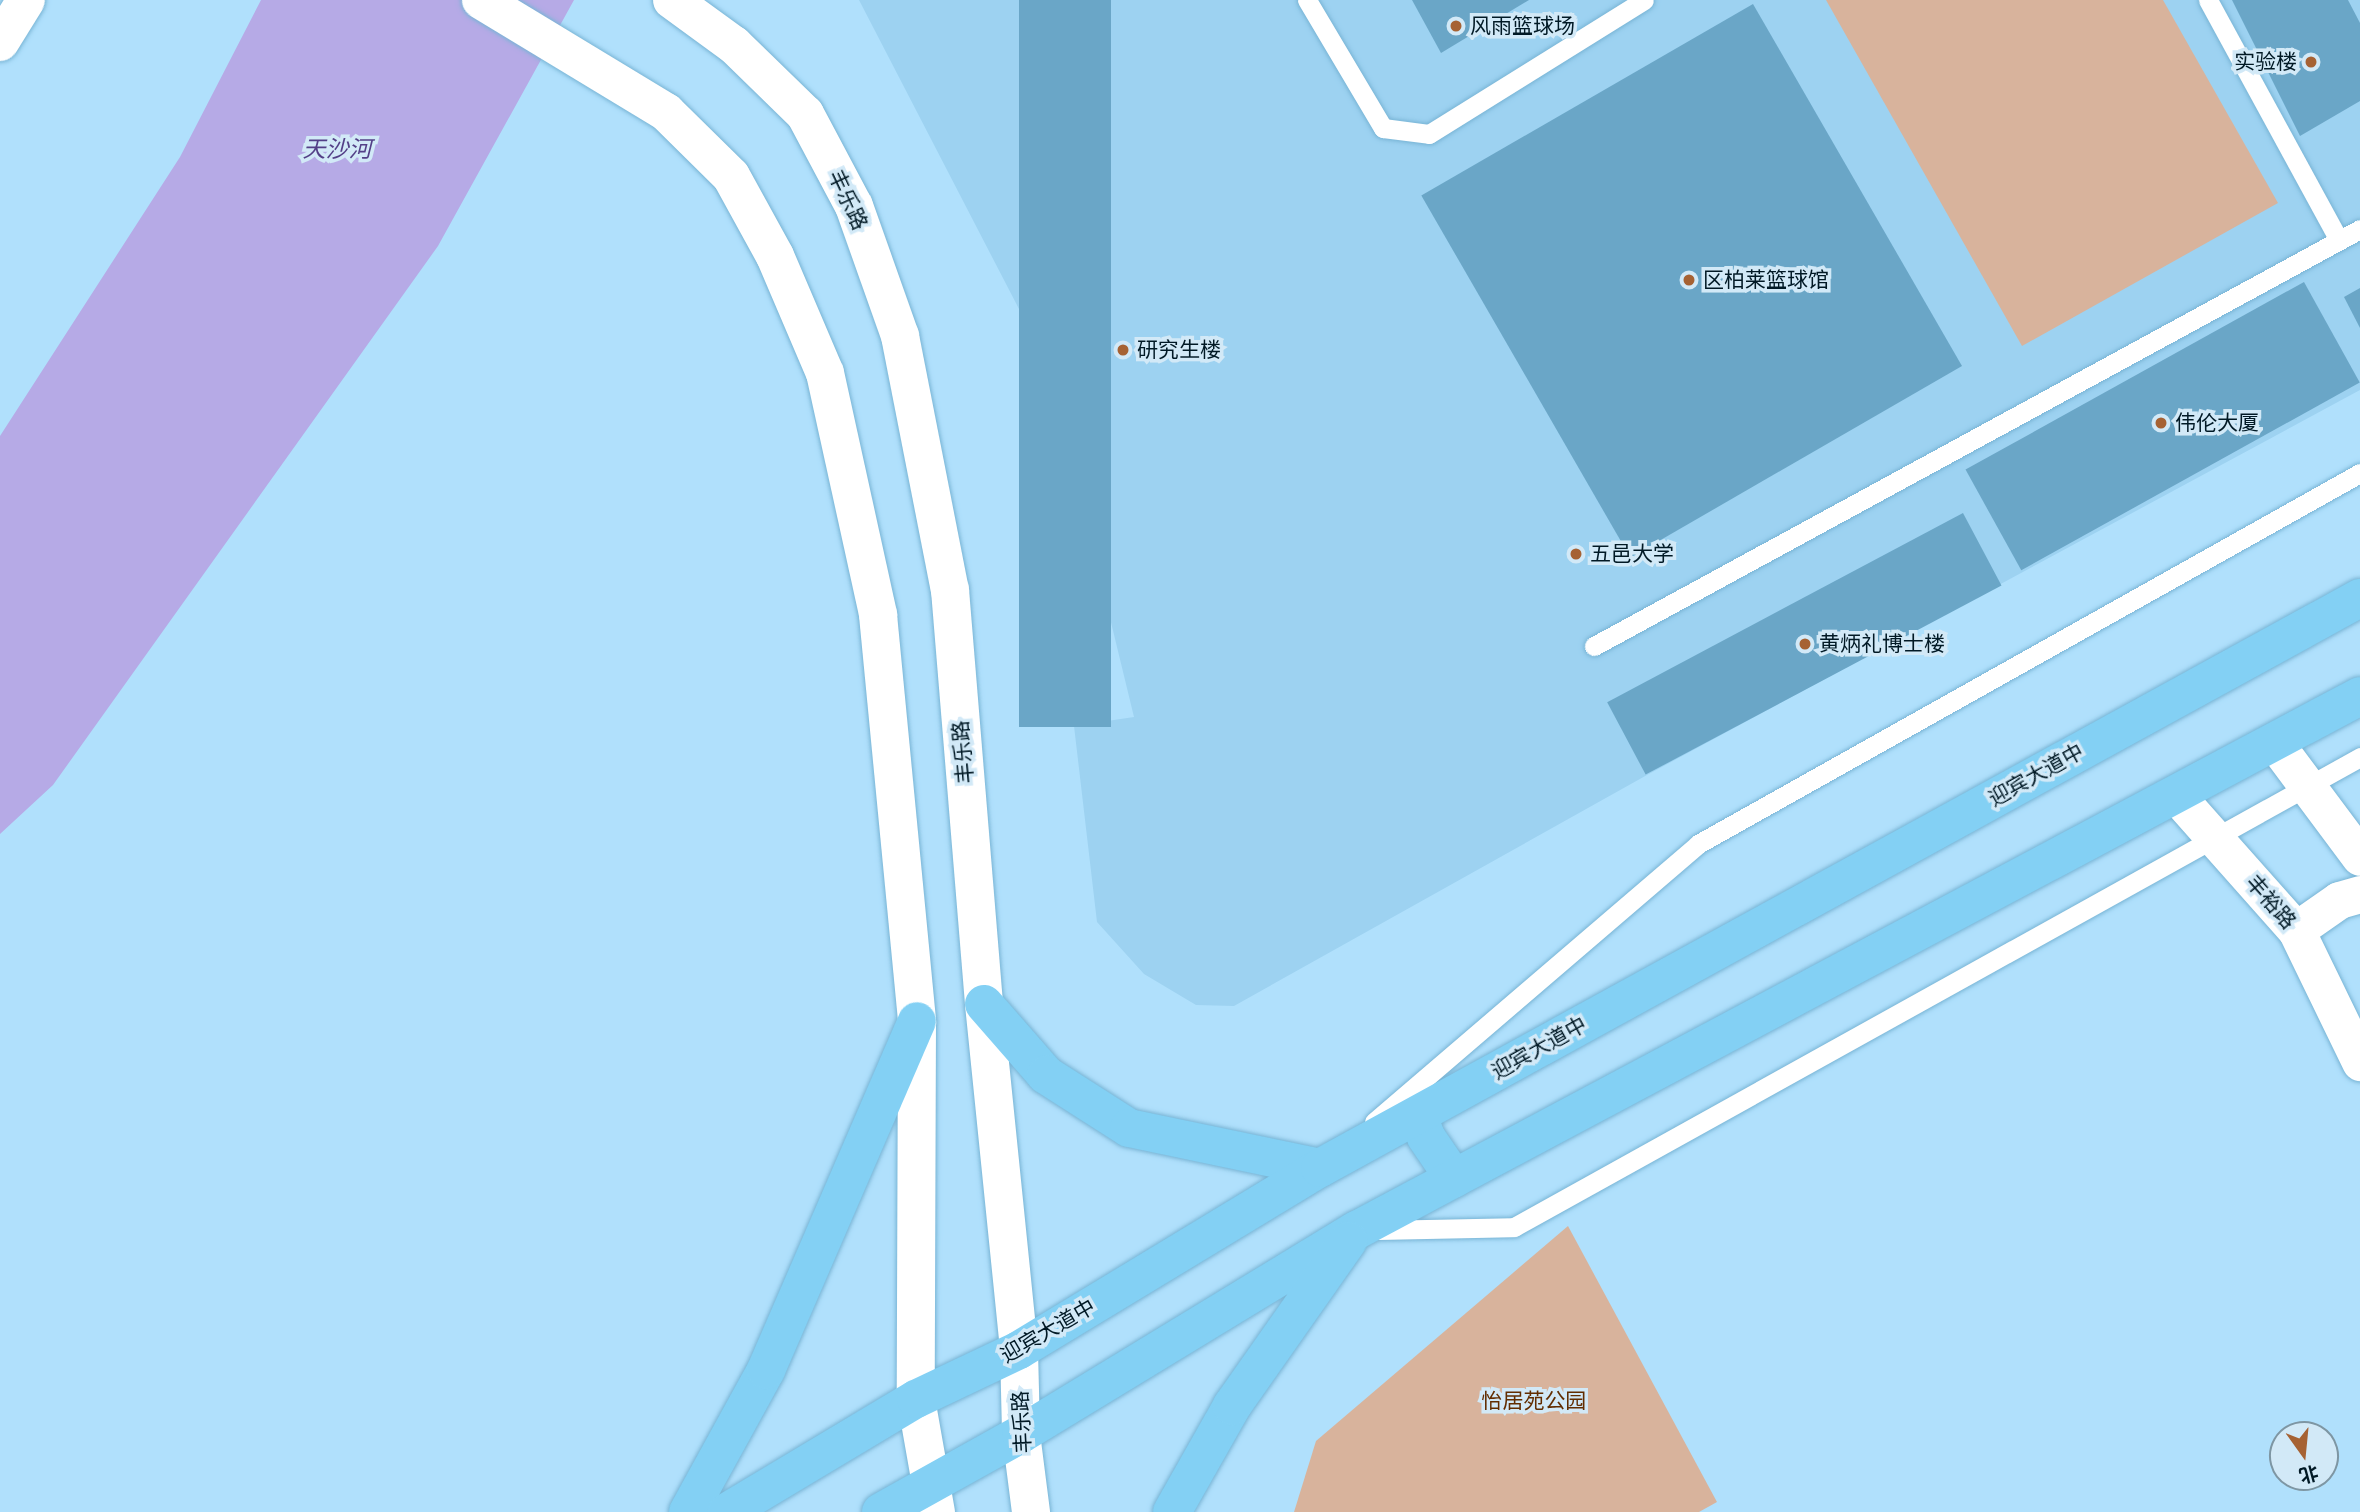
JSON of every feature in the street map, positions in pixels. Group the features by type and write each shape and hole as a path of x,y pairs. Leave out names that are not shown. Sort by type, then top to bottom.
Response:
{"main road":[{"path":"0,42 26,0"},
{"path":"481,0 666,112 731,176 775,256 825,373 878,615 917,1021 916,1399 933,1498"},
{"name":"丰乐路","path":"672,0 734,45 805,114 854,206 900,337 950,590 984,1004 1019,1350 1021,1434 1031,1512"},
{"name":"迎宾大道中","path":"727,1512 916,1399 1019,1350 1320,1168 2360,598"},
{"path":"881,1512 933,1498 1021,1434 1357,1230 2177,796 2360,696"},
{"path":"984,1004 1046,1075 1129,1128 1320,1168"},
{"path":"688,1512 766,1370 917,1021"},
{"path":"1418,1115 1426,1137 1454,1178"},
{"path":"1172,1512 1232,1406 1357,1230"}],"street":[{"path":"2275,743 2360,857"},
{"name":"丰裕路","path":"2177,796 2296,930 2360,1062"},
{"path":"2296,930 2339,900 2360,894"}],"lane":[{"path":"1307,0 1383,128 1429,134 1644,0"},
{"path":"2207,0 2339,240"},
{"path":"1594,646 2360,229"},
{"path":"1320,1168 1698,844 2360,473"},
{"path":"1357,1230 1514,1227 2360,757"}],"shaded area":[{"name":"五邑大学","path":"859,0 2360,0 2360,390 1647,775 1234,1006 1196,1005 1144,974 1097,922 1074,726 1134,717 1049,367"}],"green space":[{"path":"1826,0 2163,0 2278,203 2022,346"},
{"name":"怡居苑公园","path":"1568,1226 1717,1502 1699,1512 1294,1512 1316,1441"}],"water":[{"name":"天沙河","path":"261,0 574,0 438,246 53,785 0,834 0,436 180,157"}],"building":[{"path":"1019,0 1111,0 1111,727 1019,727"},
{"name":"风雨篮球场","path":"1412,0 1529,0 1441,53"},
{"name":"实验楼","path":"2232,0 2348,0 2360,23 2360,101 2300,136"},
{"name":"区柏莱篮球馆","path":"1753,4 1962,366 1630,557 1421,196"},
{"name":"伟伦大厦","path":"2304,282 2360,383 2021,570 1966,470"},
{"path":"2360,288 2360,328 2344,297"},
{"name":"黄炳礼博士楼","path":"1963,513 2001,585 1646,775 1607,702"}],"place":[{"name":"风雨篮球场","path":"1456,26"},
{"name":"实验楼","path":"2311,62"},
{"name":"区柏莱篮球馆","path":"1689,280"},
{"name":"研究生楼","path":"1123,350"},
{"name":"伟伦大厦","path":"2161,423"},
{"name":"五邑大学","path":"1576,554"},
{"name":"黄炳礼博士楼","path":"1805,644"}]}
